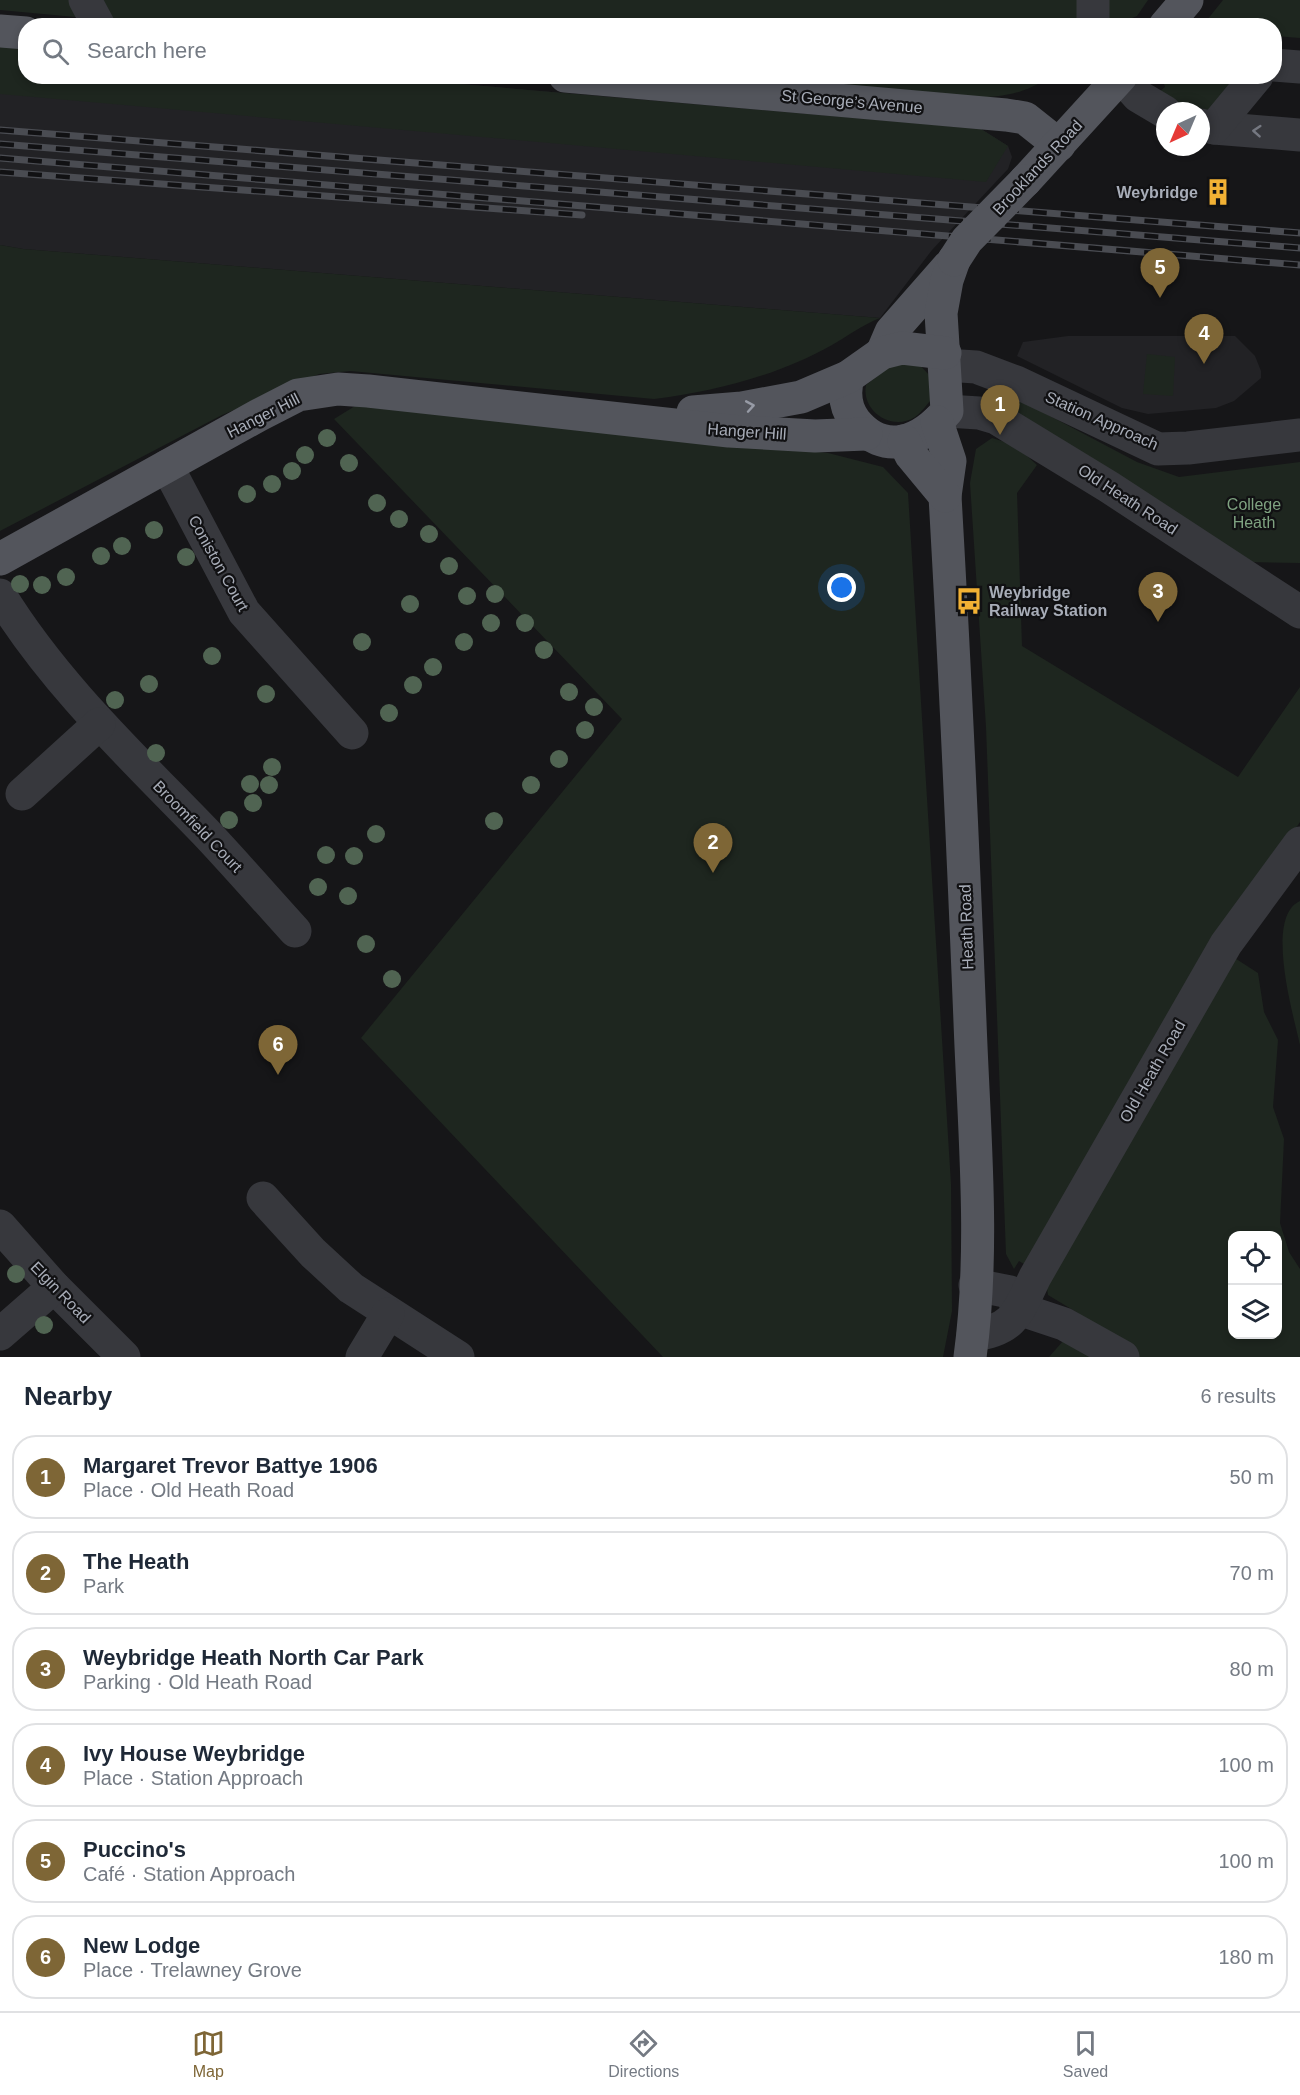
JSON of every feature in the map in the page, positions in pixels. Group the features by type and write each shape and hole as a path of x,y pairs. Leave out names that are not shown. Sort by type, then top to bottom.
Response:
{"main road":[{"path":"1172,18 1187,0"},
{"path":"0,31 18,32"},
{"name":"St George’s Avenue","path":"655,84 1006,115 1025,118 1059,145"},
{"name":"Brooklands Road","path":"954,260 967,240 1115,84"},
{"path":"882,353 891,332 954,260"},
{"path":"945,359 903,348 882,353 848,377 844,391 852,417 866,434 878,440 904,441 918,436 942,417 945,359 941,313 947,280 954,260"},
{"name":"Hanger Hill","path":"629,418 742,408 801,397 848,377"},
{"name":"Hanger Hill","path":"0,560 298,395 328,390 368,391 629,418 729,431 815,436 866,434"},
{"name":"Heath Road","path":"942,417 950,461 945,496 958,729 976,1183 972,1346"},
{"path":"904,441 911,455 945,496"}],"street":[{"path":"85,0 95,18"},
{"path":"1093,0 1093,18"},
{"path":"1282,66 1300,67"},
{"path":"1127,84 1138,96 1156,107"},
{"path":"1210,124 1249,84"},
{"path":"1210,126 1300,135"},
{"name":"Station Approach","path":"945,359 976,367 1016,382 1158,449 1188,448 1300,435"},
{"name":"Old Heath Road","path":"942,417 979,412 996,418 1109,487 1300,612"},
{"name":"Coniston Court","path":"167,466 244,612 352,734"},
{"name":"Broomfield Court","path":"0,595 19,626 99,724 210,837 295,931"},
{"path":"22,794 99,724"},
{"name":"Old Heath Road","path":"972,1346 1012,1322 1035,1277 1226,944 1300,843"},
{"path":"263,1198 344,1281 388,1314 458,1357"},
{"name":"Elgin Road","path":"0,1226 54,1287 124,1357"},
{"path":"975,1286 1010,1292 1019,1309 1064,1324 1123,1357"},
{"path":"0,1334 54,1287"},
{"path":"362,1357 388,1314"}],"shaded area":[{"path":"0,43 18,66 18,84 460,84 981,129 1008,146 1012,157 1008,169 932,250 880,318 23,249 0,245"},
{"path":"1068,336 1235,336 1255,356 1261,371 1261,378 1234,401 1216,408 1148,414 1122,408 1017,356 1023,342"}],"green space":[{"path":"0,0 1081,0 1081,18 86,18 0,10"},
{"path":"1106,0 1148,0 1137,16 1107,18"},
{"path":"1223,0 1300,0 1300,38 1282,37 1282,18 1209,18"},
{"path":"0,43 18,44 18,84 460,84 981,129 1008,146 986,182 0,94"},
{"path":"814,84 1037,84 1013,94 971,98"},
{"path":"1164,84 1232,84 1210,108 1210,102 1175,102 1159,92 1165,87"},
{"path":"0,245 23,249 880,318 812,356 746,381 700,392 654,399 350,371 319,374 222,415 0,531"},
{"path":"1147,354 1175,357 1173,396 1143,394"},
{"path":"915,360 930,376 932,399 915,417 906,421 888,420 873,411 868,403 866,385 894,363"},
{"name":"College Heath","path":"1008,397 1016,398 1137,462 1179,477 1300,462 1300,563 1246,562 1001,408"},
{"path":"366,404 828,453 883,467 908,493 951,1184 952,1311 943,1357 663,1357 361,1038 622,719 334,419 355,406"},
{"path":"992,438 1015,445 1037,465 1017,493 1022,646 1238,777 1300,687 1300,822 1217,946 1029,1267 1019,1261 1014,1269 1006,1254 986,727 970,483 976,449"},
{"path":"1300,901 1300,1045 1284,968 1283,946 1284,926 1289,911"},
{"path":"1230,955 1258,973 1264,1012 1278,1040 1273,1107 1284,1139 1280,1223 1289,1252 1300,1269 1300,1357 1137,1357 1078,1313 1048,1295 1045,1275"},
{"path":"1064,1340 1093,1357 1049,1357"}],"railway":[{"path":"0,130 1300,233"},
{"path":"0,144 1300,248"},
{"path":"0,158 1300,265"},
{"path":"0,172 582,215"}],"place":[{"name":"Weybridge","path":"1218,192"},
{"name":"Puccino's","path":"1160,298"},
{"name":"Ivy House Weybridge","path":"1204,364"},
{"name":"Margaret Trevor Battye 1906","path":"1000,435"},
{"name":"Weybridge Railway Station","path":"969,601"},
{"name":"Weybridge Heath North Car Park","path":"1158,622"},
{"name":"The Heath","path":"713,873"},
{"name":"New Lodge","path":"278,1075"}]}
